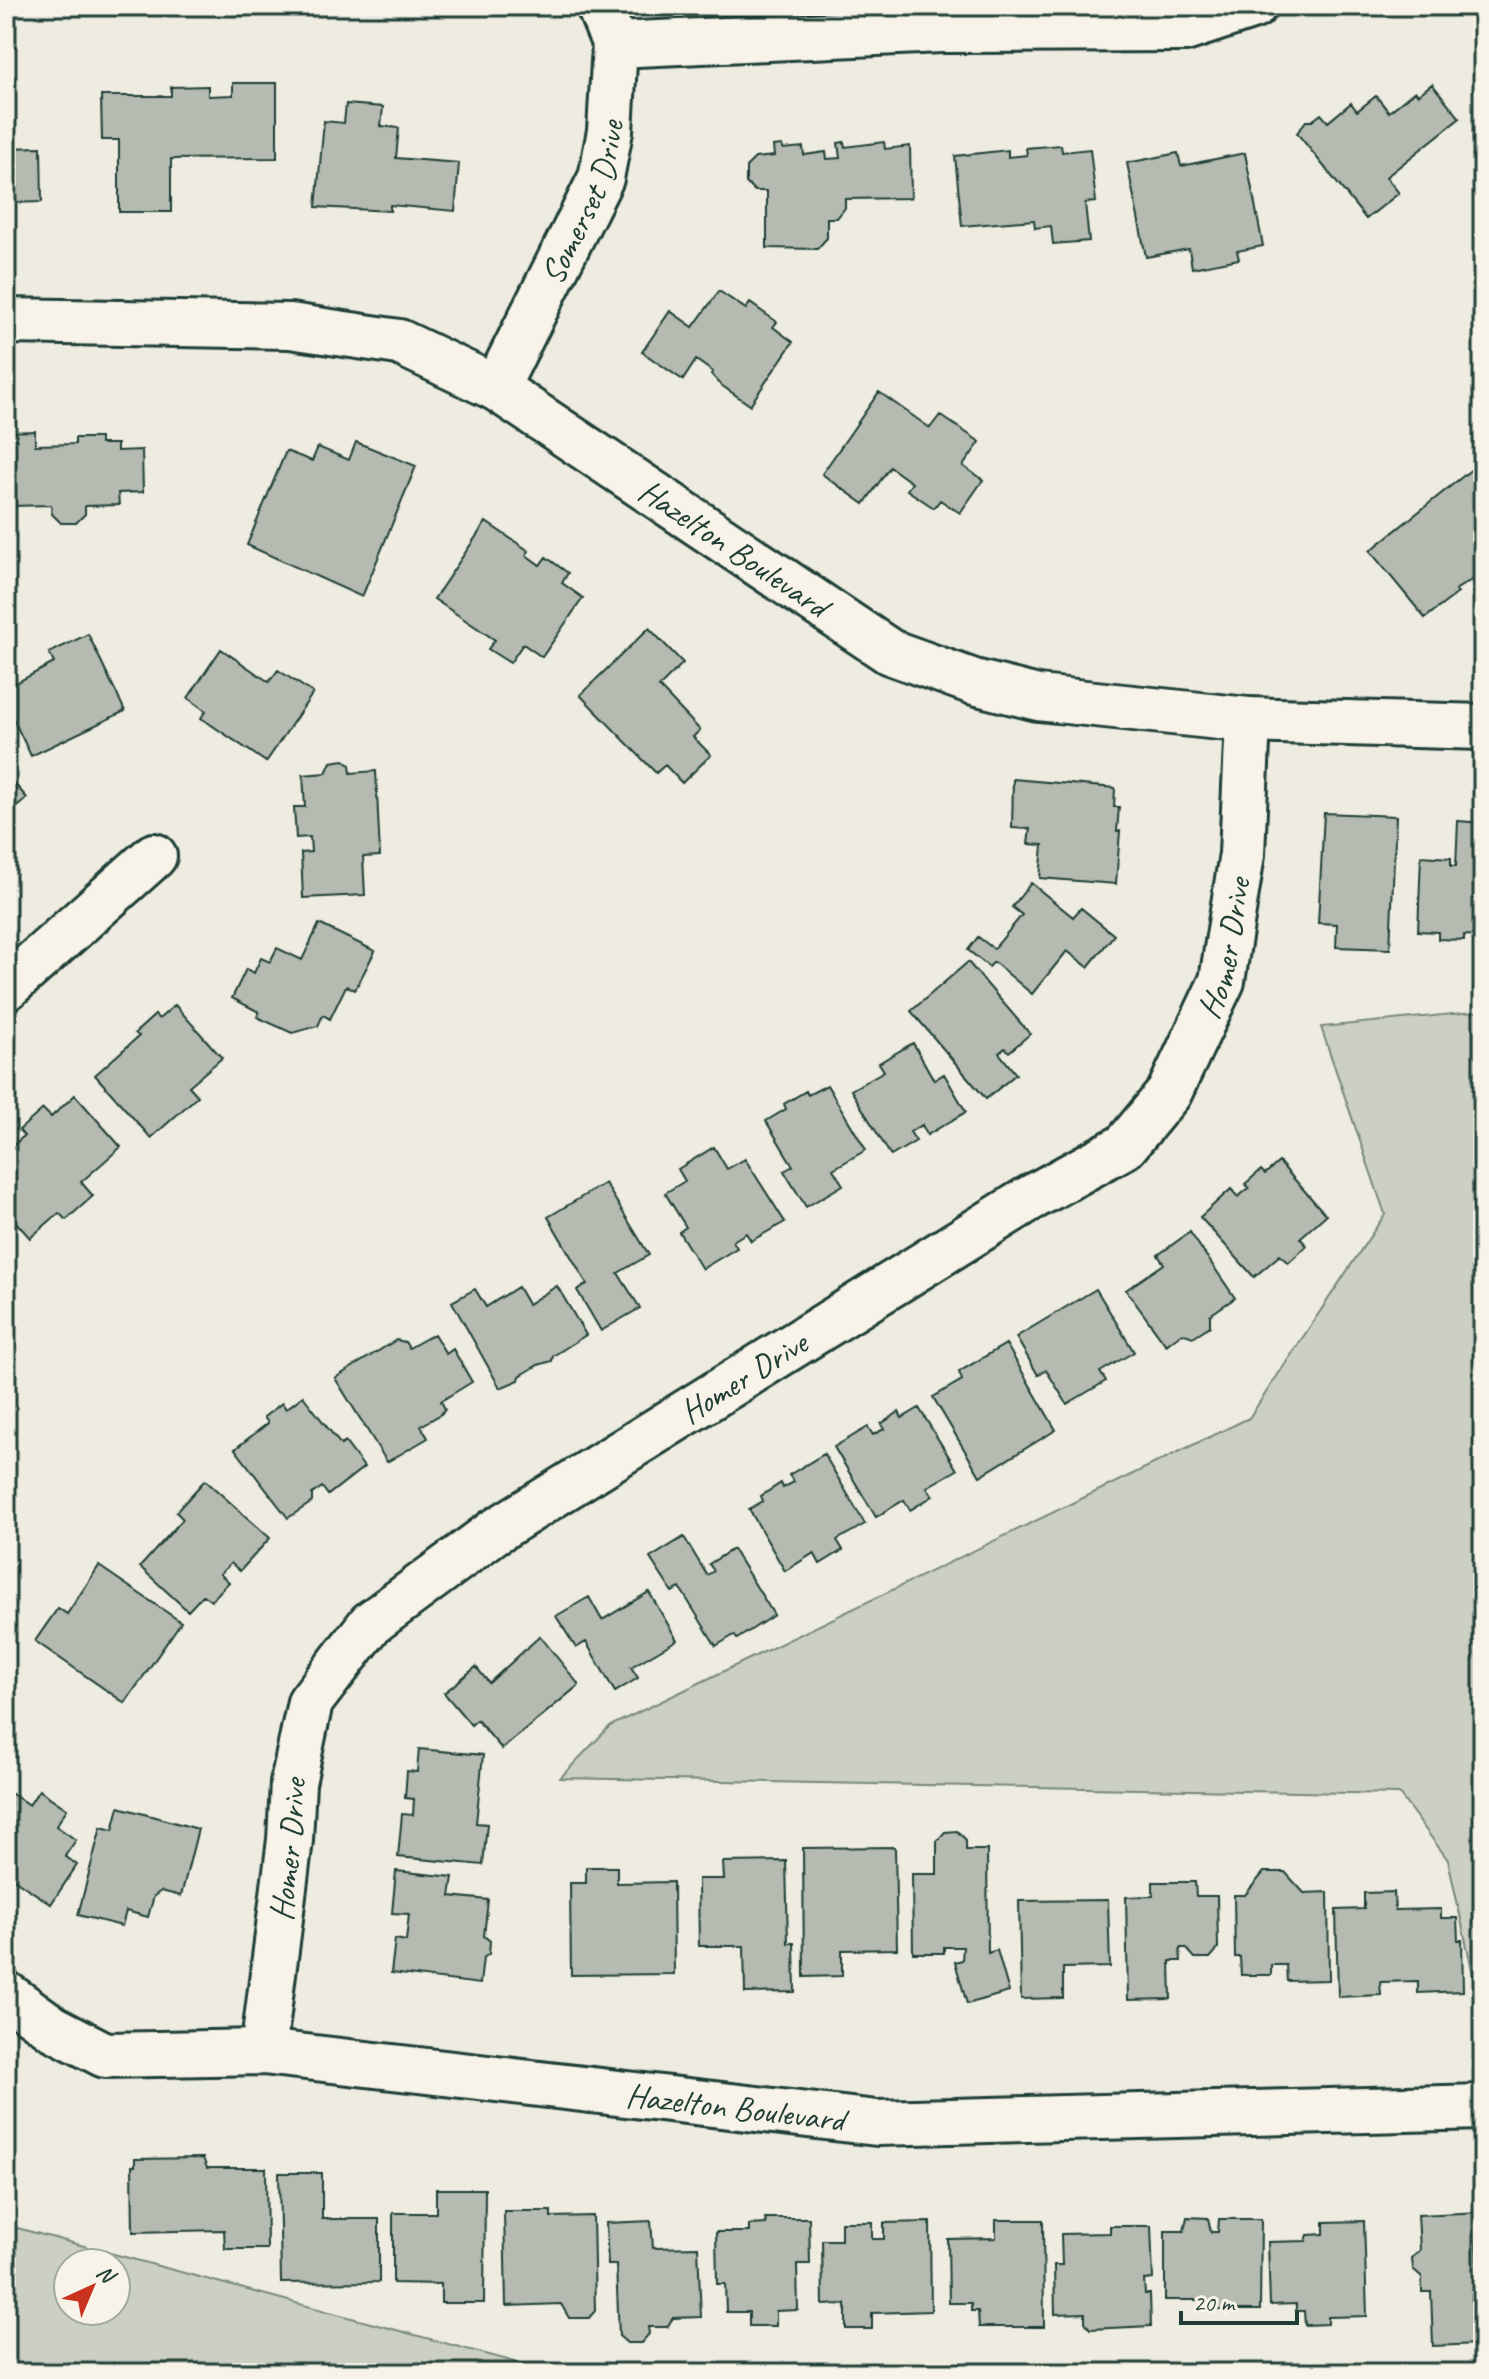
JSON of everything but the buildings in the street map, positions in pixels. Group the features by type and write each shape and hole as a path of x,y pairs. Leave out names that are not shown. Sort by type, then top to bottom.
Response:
{"street":[{"path":"607,26 1185,29 1254,6"},
{"name":"Somerset Drive","path":"496,388 601,178 610,131 607,26"},
{"name":"Hazelton Boulevard","path":"6,321 290,326 399,342 496,388 890,652 974,682 1038,698 1248,720 1483,727"},
{"name":"Homer Drive","path":"263,2052 290,1840 293,1783 310,1702 371,1623 494,1532 1027,1200 1125,1146 1169,1093 1222,981 1242,854 1248,720"},
{"path":"6,988 154,856"},
{"name":"Hazelton Boulevard","path":"6,1994 53,2028 105,2055 263,2052 877,2123 1483,2107"}],"shaded area":[{"path":"1483,1011 1483,2020 1448,1860 1399,1794 560,1778 610,1726 1249,1418 1385,1214 1321,1027"},
{"path":"6,2225 88,2247 52,2247 52,2327 132,2327 132,2259 556,2373 6,2373"}]}
